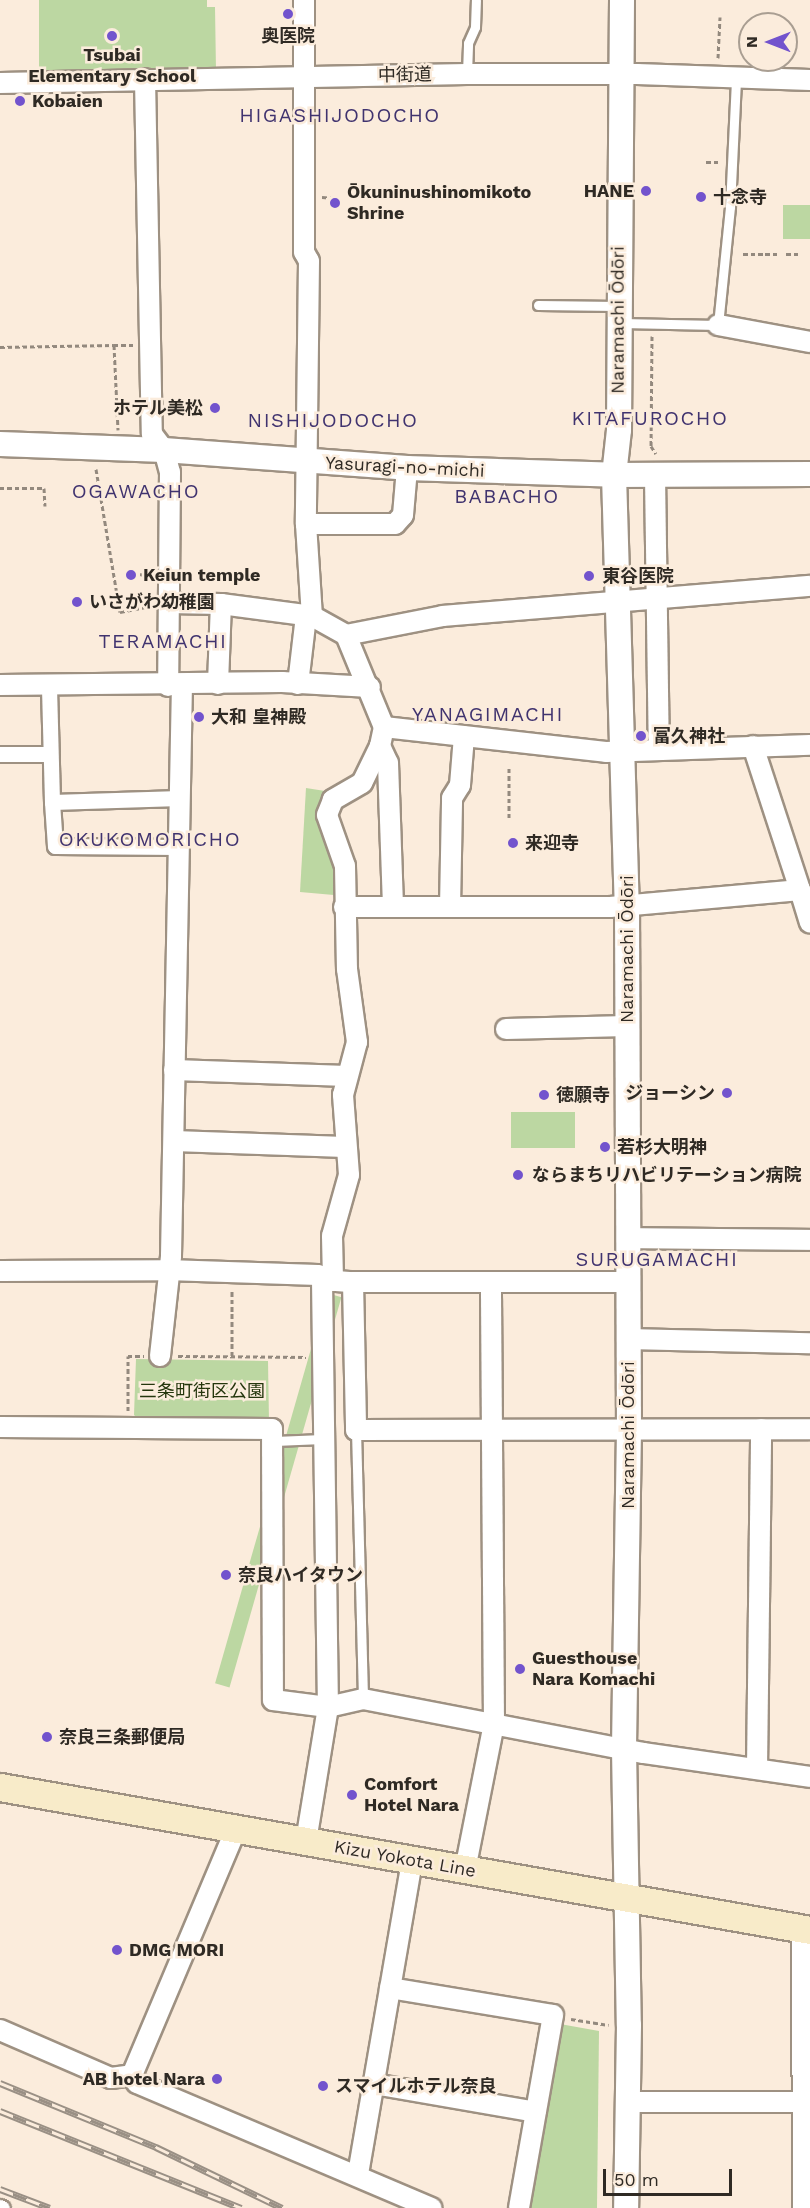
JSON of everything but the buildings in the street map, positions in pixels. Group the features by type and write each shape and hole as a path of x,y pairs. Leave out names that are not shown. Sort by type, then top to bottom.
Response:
{"main road":[{"name":"Kizu Yokota Line","path":"0,1787 806,1929"}],"street":[{"path":"298,684 309,616 306,462 309,261 304,252 304,0"},
{"name":"Naramachi Ōdōri","path":"622,0 617,315 619,430 614,475 627,906 629,1429 624,1749 629,2025 626,2208"},
{"name":"中街道","path":"0,83 467,74 620,74 810,80"},
{"path":"145,79 151,414 152,434 164,450 170,472 169,603 180,798 174,1141 168,1270 160,1356"},
{"path":"718,325 810,342"},
{"name":"Yasuragi-no-michi","path":"0,444 164,450 407,468 614,475 661,466 810,474"},
{"path":"659,749 656,598 661,466"},
{"path":"306,524 395,524 404,515 407,468"},
{"path":"346,635 443,616 810,586"},
{"path":"169,603 221,604 309,616 346,635 370,687 384,727 380,746 362,783 333,800 327,815 345,866 346,969 357,1042 343,1095 345,1147 349,1175 332,1236 356,1430 810,1429"},
{"path":"218,684 221,604"},
{"path":"0,685 49,687 298,684 370,687"},
{"path":"49,687 55,846 179,847"},
{"path":"384,727 606,752 810,745"},
{"path":"450,907 452,798 460,784 464,736"},
{"path":"380,746 388,763 393,907"},
{"path":"753,746 810,922"},
{"path":"0,754 50,754"},
{"path":"52,801 180,798"},
{"path":"344,907 627,906 800,890"},
{"path":"506,1029 627,1026"},
{"path":"174,1070 347,1076"},
{"path":"174,1141 345,1147"},
{"path":"627,1238 810,1240"},
{"path":"0,1271 168,1270 318,1275 336,1281 627,1281"},
{"path":"306,1842 328,1707 325,1357 336,1281"},
{"path":"465,1870 494,1724 491,1282"},
{"path":"627,1339 810,1343"},
{"path":"0,1427 272,1429 273,1700 328,1707 363,1700 624,1749 810,1777"},
{"path":"757,1769 761,1429"},
{"path":"132,2075 236,1829"},
{"path":"358,2174 412,1861"},
{"path":"803,2208 807,2102 806,1929"},
{"path":"390,1988 553,2015 519,2208"},
{"path":"0,2030 111,2078 132,2075"},
{"path":"132,2075 137,2083 358,2174 432,2208"},
{"path":"374,2084 536,2112"},
{"path":"628,2102 807,2102"}],"lane":[{"path":"467,74 468,43 475,27 476,0"},
{"path":"538,304 652,322 718,325 730,207 736,78"},
{"path":"356,1430 363,1700"},
{"path":"273,1441 324,1439"}],"path":[{"path":"718,58 720,17"},
{"path":"706,162 718,162"},
{"path":"314,197 335,198"},
{"path":"743,254 777,254"},
{"path":"786,254 798,254"},
{"path":"652,322 651,446 661,466"},
{"path":"0,346 114,345 118,448"},
{"path":"96,469 120,612 169,603"},
{"path":"0,488 44,488 45,506"},
{"path":"140,574 156,577"},
{"path":"508,818 509,768"},
{"path":"564,1095 587,1094 600,1088"},
{"path":"232,1272 232,1356"},
{"path":"128,1427 128,1356 325,1357"},
{"path":"553,2015 629,2025"}],"green space":[{"name":"Tsubai Elementary School","path":"39,0 207,0 207,7 215,7 216,71 39,74"},
{"path":"783,205 810,205 810,239 783,239"},
{"path":"306,788 325,791 333,800 345,896 300,892"},
{"path":"511,1112 575,1112 575,1148 511,1148"},
{"path":"327,1293 341,1297 230,1687 215,1683"},
{"name":"三条町街区公園","path":"136,1359 268,1361 269,1422 141,1422 134,1415"},
{"path":"560,2024 599,2031 597,2208 530,2208"}],"railway":[{"path":"0,2083 156,2147 282,2208"},
{"path":"0,2111 241,2208"},
{"path":"0,2189 50,2208"}],"place":[{"name":"奥医院","path":"288,14"},
{"name":"Tsubai Elementary School","path":"112,36"},
{"name":"Kobaien","path":"20,101"},
{"name":"HANE","path":"646,191"},
{"name":"十念寺","path":"701,197"},
{"name":"Ōkuninushinomikoto Shrine","path":"335,203"},
{"name":"ホテル美松","path":"215,408"},
{"name":"Keiun temple","path":"131,575"},
{"name":"東谷医院","path":"589,576"},
{"name":"いさがわ幼稚園","path":"77,602"},
{"name":"大和 皇神殿","path":"199,717"},
{"name":"富久神社","path":"641,736"},
{"name":"来迎寺","path":"513,843"},
{"name":"ジョーシン","path":"727,1093"},
{"name":"徳願寺","path":"544,1095"},
{"name":"若杉大明神","path":"605,1147"},
{"name":"ならまちリハビリテーション病院","path":"518,1175"},
{"name":"奈良ハイタウン","path":"226,1575"},
{"name":"Guesthouse Nara Komachi","path":"520,1669"},
{"name":"奈良三条郵便局","path":"47,1737"},
{"name":"Comfort Hotel Nara","path":"352,1795"},
{"name":"DMG MORI","path":"117,1950"},
{"name":"AB hotel Nara","path":"217,2079"},
{"name":"スマイルホテル奈良","path":"323,2086"}],"district":[{"name":"HIGASHIJODOCHO","path":"340,115"},
{"name":"KITAFUROCHO","path":"650,418"},
{"name":"NISHIJODOCHO","path":"333,420"},
{"name":"OGAWACHO","path":"136,491"},
{"name":"BABACHO","path":"507,496"},
{"name":"TERAMACHI","path":"163,641"},
{"name":"YANAGIMACHI","path":"488,714"},
{"name":"OKUKOMORICHO","path":"150,839"},
{"name":"SURUGAMACHI","path":"657,1259"}]}
